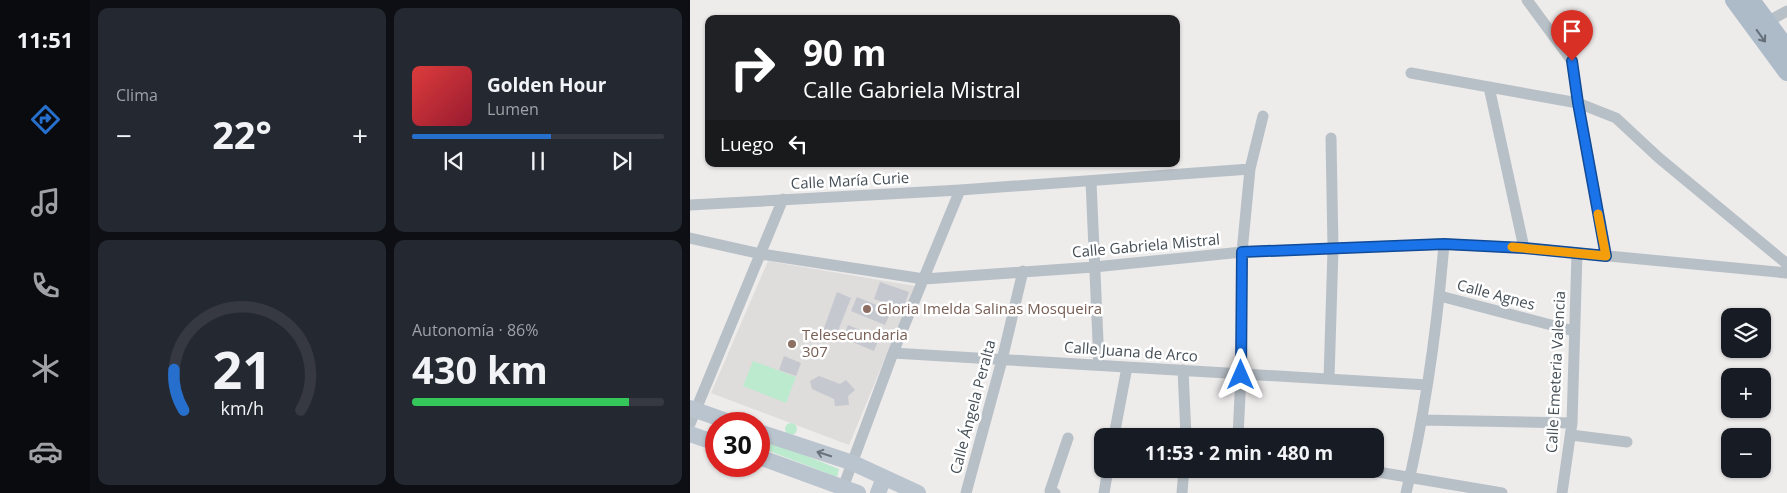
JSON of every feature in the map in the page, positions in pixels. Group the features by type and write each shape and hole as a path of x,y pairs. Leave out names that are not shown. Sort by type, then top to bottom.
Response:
{"main road":[{"path":"1734,0 1787,72"},
{"path":"1751,0 1787,49"}],"street":[{"path":"1527,0 1572,61 1606,256"},
{"path":"1767,22 1787,11"},
{"path":"1411,74 1578,103 1616,118 1659,158 1787,264"},
{"path":"1489,87 1524,248"},
{"path":"1238,428 1241,375 1242,252 1250,168 1262,116"},
{"path":"1329,379 1333,249 1331,138"},
{"name":"Calle María Curie","path":"690,205 960,190 1250,168"},
{"path":"1091,181 1100,364"},
{"path":"770,462 848,491 852,463 960,190"},
{"path":"705,416 692,413 783,200"},
{"name":"Calle Gabriela Mistral","path":"690,238 761,254 924,279 1094,267 1242,252 1444,244 1524,248 1787,273"},
{"path":"1406,493 1422,420 1440,296 1444,244"},
{"name":"Calle Emeteria Valencia","path":"1562,493 1571,429 1577,253"},
{"name":"Calle Ángela Peralta","path":"966,493 1024,271"},
{"name":"Calle Agnes","path":"1440,296 1574,331"},
{"name":"Calle Juana de Arco","path":"894,354 1100,364 1241,375 1427,385"},
{"path":"1115,428 1126,367"},
{"path":"1183,370 1186,428"},
{"path":"1422,420 1571,429 1627,442"},
{"path":"690,434 705,439"},
{"path":"770,436 852,463 918,493"},
{"path":"1055,493 1050,491 1068,438"},
{"path":"1384,473 1502,493"},
{"path":"878,493 884,478"},
{"path":"1104,493 1106,478"},
{"path":"1182,493 1183,478"}],"shaded area":[{"name":"Telesecundaria 307","path":"768,261 915,286 849,445 770,415 770,412 761,412 711,393"}],"green space":[{"path":"753,361 796,377 786,403 743,386"},
{"path":"791,423 797,429 791,435 785,429"},
{"path":"770,441 839,469 837,477 770,451"}],"building":[{"path":"880,282 909,292 903,309 874,299"},
{"path":"837,292 851,298 836,336 823,331"},
{"path":"857,297 891,311 885,325 851,311"},
{"path":"848,325 879,338 874,351 843,338"},
{"path":"784,356 801,363 796,376 779,370"},
{"path":"819,376 840,384 846,380 855,390 848,396 849,405 835,406 834,399 812,389 810,381"}],"slow traffic":[{"path":"1512,247 1606,256 1598,214"}],"place":[{"name":"Gloria Imelda Salinas Mosqueira","path":"867,309"},
{"name":"Telesecundaria 307","path":"792,344"}],"route":[{"path":"1241,375 1242,252 1444,244 1524,248 1606,256 1572,61"}]}
